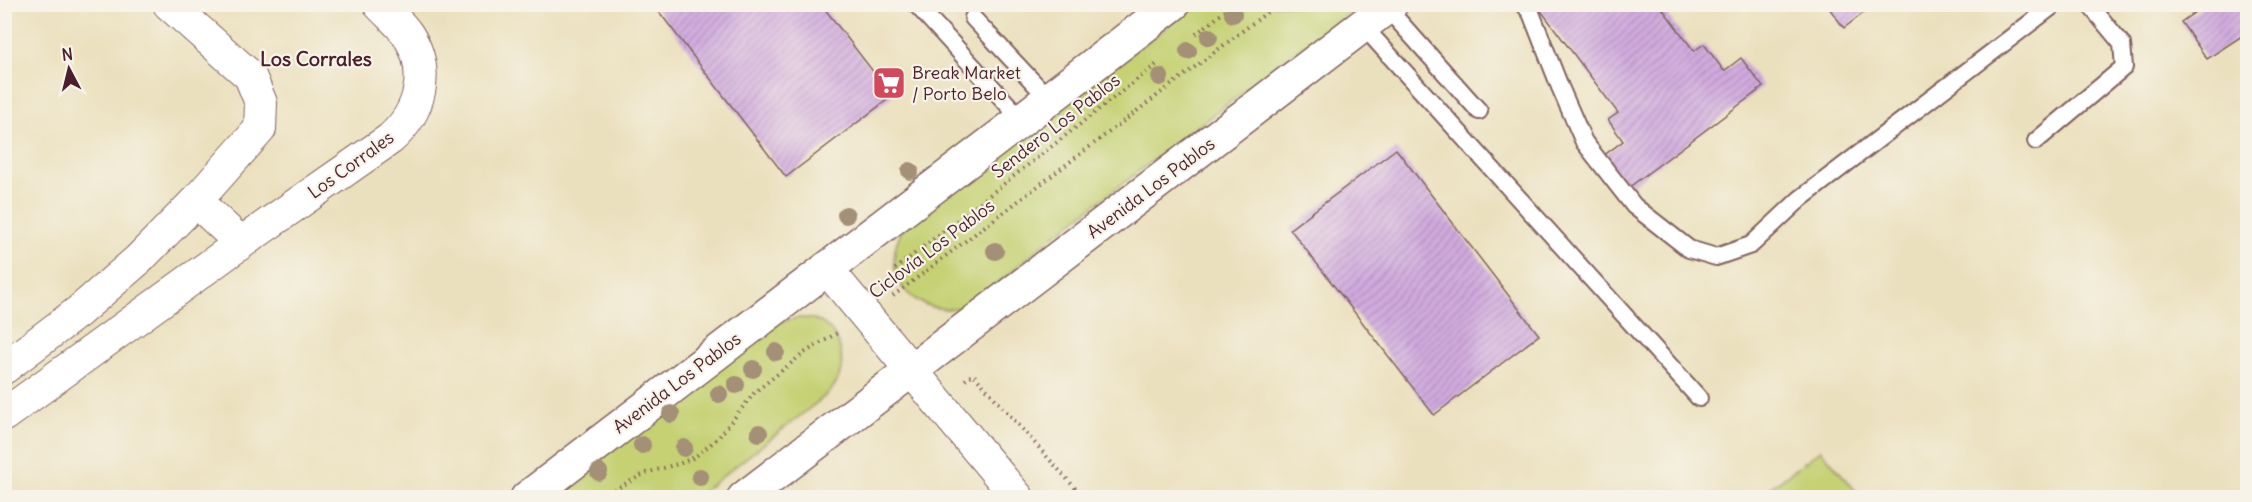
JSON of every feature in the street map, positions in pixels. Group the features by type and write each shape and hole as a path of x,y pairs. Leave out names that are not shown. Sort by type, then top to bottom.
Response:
{"main road":[{"name":"Avenida Los Pablos","path":"528,498 1173,4"},
{"name":"Avenida Los Pablos","path":"744,498 1380,13"}],"street":[{"path":"4,368 78,312 139,259 196,201 260,129 261,103 250,76 169,4"},
{"name":"Los Corrales","path":"4,415 241,243 390,139 402,128 411,115 421,85 420,66 415,48 406,32 379,4"},
{"path":"196,201 241,243"},
{"path":"826,268 1018,498"}],"lane":[{"path":"916,4 1023,120"},
{"path":"1524,4 1531,13 1584,142 1634,206 1689,249 1716,257 1751,245 1800,199 2055,4"},
{"path":"2036,141 2124,67 2122,44 2088,4"},
{"path":"1380,13 1479,111"},
{"path":"1380,13 1699,398"},
{"path":"972,18 1050,100"}],"path":[{"path":"1186,41 1233,4"},
{"name":"Ciclovía Los Pablos","path":"598,498 646,473 695,457 718,438 742,407 775,375 804,353 910,285 1278,4"},
{"name":"Sendero Los Pablos","path":"895,269 1158,63"}],"green space":[{"path":"1195,5 1359,5 1051,238 981,296 961,307 950,309 929,306 910,295 898,278 894,260 897,241 911,218"},
{"path":"797,318 816,320 825,325 837,340 841,359 839,378 824,397 696,497 550,498 780,322"},
{"path":"1821,450 1861,497 1758,497"}],"building":[{"path":"653,4 821,4 892,96 786,177"},
{"path":"1536,4 1659,4 1694,51 1704,44 1724,71 1741,58 1763,87 1628,188 1603,156 1623,141 1608,120 1618,113"},
{"path":"1826,4 1875,4 1844,28"},
{"path":"2207,4 2248,4 2248,32 2207,59 2181,22"},
{"path":"1396,149 1539,335 1434,415 1290,229"}],"place":[{"name":"Break Market / Porto Belo","path":"889,83"}],"district":[{"name":"Los Corrales","path":"316,59"}]}
